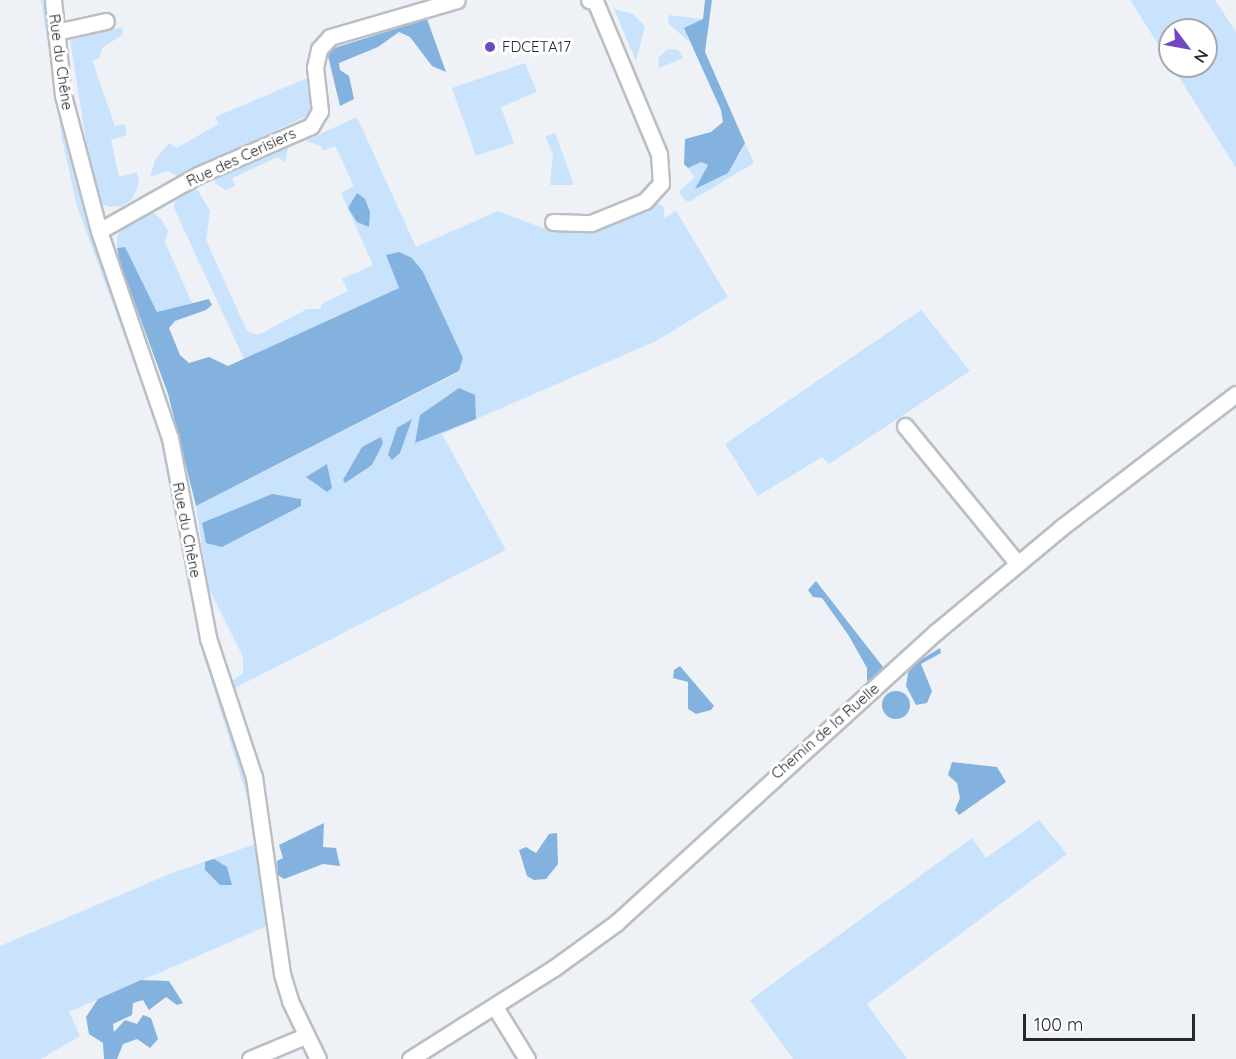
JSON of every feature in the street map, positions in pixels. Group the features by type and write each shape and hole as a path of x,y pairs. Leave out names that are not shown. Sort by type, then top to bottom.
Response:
{"street":[{"name":"Rue du Chêne","path":"53,0 63,95 99,231 170,438 208,638 254,777 282,974 305,1036 318,1059"},
{"name":"Rue des Cerisiers","path":"99,231 198,175 311,126 320,111 315,68 319,49 330,37 456,0"},
{"path":"553,222 591,223 645,201 661,183 659,154 595,1 589,0"},
{"path":"56,32 106,21"},
{"name":"Chemin de la Ruelle","path":"410,1059 495,1007 616,923 777,773 1018,564 1236,394"},
{"path":"905,426 1018,564"},
{"path":"495,1007 527,1059"},
{"path":"250,1059 305,1036"}],"shaded area":[{"path":"41,0 47,0 61,106 78,187 166,438 200,619 251,784 261,841 200,644 158,428 77,206 62,139"},
{"path":"705,0 712,0 705,52 745,143 728,173 695,189 708,165 701,162 688,168 684,164 685,139 711,132 723,122 721,110 684,28 703,19"},
{"path":"1130,0 1215,0 1236,32 1236,168 1180,78 1218,78 1218,18 1158,18 1158,44"},
{"path":"614,9 633,14 645,26 636,61"},
{"path":"669,15 703,19 685,28 689,42 668,23"},
{"path":"427,19 446,72 432,66 410,37 399,32 378,47 339,63 340,70 349,76 354,99 340,106 328,56 331,49"},
{"path":"123,27 122,35 102,48 99,59 92,60 115,126 124,124 127,135 111,140 119,177 137,172 139,183 132,199 122,206 110,207 102,204 88,154 70,40"},
{"path":"668,49 678,50 683,58 659,68 658,58"},
{"path":"525,63 537,92 501,107 514,143 476,156 452,88"},
{"path":"312,76 316,104 309,115 177,176 168,171 150,177 155,160 169,143 177,148 218,124 215,117"},
{"path":"357,117 416,247 498,211 553,232 655,201 664,207 664,218 676,211 728,297 656,341 442,434 506,550 235,688 231,682 243,673 243,657 208,587 196,506 459,372 463,358 399,252 386,255 399,288 244,359 174,208 176,197 191,188 197,189 210,211 206,240 247,331 258,335 307,309 321,309 321,304 348,291 342,279 373,265 341,193 354,186 335,146 323,151 321,146 305,141"},
{"path":"555,133 574,185 550,185 553,154 545,137"},
{"path":"745,143 754,163 689,202 685,200 679,192 695,177 688,168 701,162 708,165 696,188 739,156"},
{"path":"285,145 288,148 285,163 278,157 232,178 235,186 225,190 215,183 216,176"},
{"path":"357,193 365,199 370,212 369,227 357,222 348,208"},
{"path":"142,211 153,212 161,219 168,231 165,242 192,303 158,313 122,247 117,248 117,237 124,223"},
{"path":"125,247 157,312 209,299 212,305 206,310 175,321 169,328 180,355 189,363 209,357 228,366 399,288 386,255 399,252 412,258 423,272 463,358 459,371 196,506 168,394 120,263 117,248"},
{"path":"921,310 970,371 829,464 822,457 758,496 725,444"},
{"path":"459,388 475,395 476,419 415,443 420,415"},
{"path":"412,419 400,453 392,460 388,455 397,428"},
{"path":"381,437 383,443 372,465 345,483 343,480 362,447"},
{"path":"327,464 332,488 327,492 306,477"},
{"path":"272,494 301,499 301,506 222,547 206,543 202,523"},
{"path":"816,581 883,667 873,680 867,681 867,668 849,636 822,598 813,597 808,590"},
{"path":"940,648 941,653 921,664 932,691 927,703 916,705 906,686 908,673 914,664"},
{"path":"680,666 714,706 711,710 696,714 688,709 688,682 673,678 674,670"},
{"path":"896,691 906,695 910,705 906,715 896,719 886,715 882,705 886,695"},
{"path":"952,762 997,767 1006,782 959,815 955,810 960,798 957,783 948,775"},
{"path":"1039,820 1067,854 867,1004 907,1059 793,1059 750,1000 972,838 986,858"},
{"path":"324,823 323,847 336,848 340,866 323,864 284,879 278,875 277,861 283,858 279,845"},
{"path":"557,833 558,864 546,879 534,880 527,876 519,850 526,847 536,853 549,834"},
{"path":"261,842 269,925 69,1012 80,1036 41,1059 0,1059 0,946 172,873"},
{"path":"214,859 227,867 232,885 220,885 205,870 205,862"},
{"path":"141,980 169,981 183,1003 177,1005 166,997 149,1010 143,1000 133,1003 132,1015 113,1024 114,1032 125,1020 137,1024 143,1015 151,1018 158,1039 150,1048 137,1039 123,1044 117,1059 104,1059 103,1043 89,1034 86,1017 98,999"}],"place":[{"name":"FDCETA17","path":"490,47"}]}
